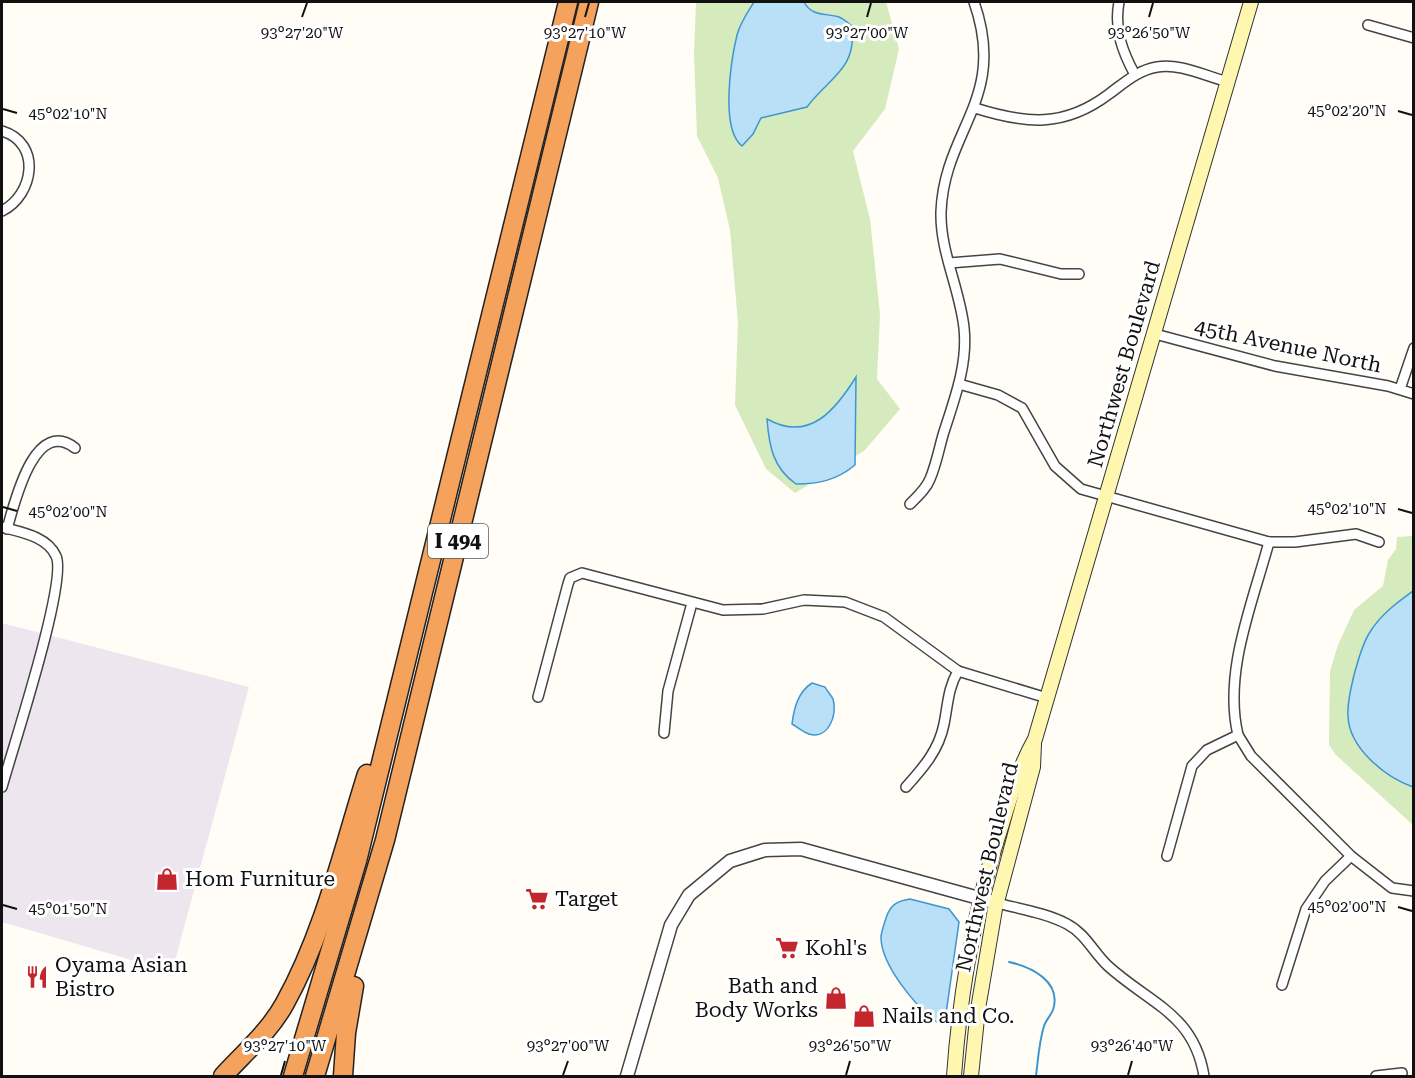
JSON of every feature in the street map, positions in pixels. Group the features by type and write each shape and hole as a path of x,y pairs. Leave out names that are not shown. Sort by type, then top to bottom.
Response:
{"highway":[{"name":"I 494","path":"292,1077 357,861 568,2"},
{"name":"I 494","path":"315,1077 376,872 589,2"},
{"path":"223,1077 272,1021 296,981 325,907 385,716 397,698"},
{"path":"343,1077 351,998 376,872"}],"main road":[{"name":"Northwest Boulevard","path":"954,1077 966,973 981,898 1021,765 1035,739 1251,2"},
{"name":"Northwest Boulevard","path":"971,1077 979,999 997,903 1033,767 1035,739"}],"street":[{"path":"910,504 930,479 959,384 965,353 964,327 942,232 944,190 950,168 981,91 985,54 974,2"},
{"path":"1119,2 1118,31 1122,47 1135,75"},
{"path":"1368,25 1413,38"},
{"path":"975,108 1021,120 1057,119 1091,106 1135,75 1158,66 1174,67 1228,82"},
{"path":"2,131 15,137 26,150 29,164 25,190 16,202 2,211"},
{"path":"950,263 1000,259 1061,274 1079,274"},
{"name":"45th Avenue North","path":"1155,334 1275,366 1400,389 1413,394"},
{"path":"1400,389 1413,348"},
{"path":"959,384 998,395 1022,408 1062,474 1082,489 1269,542 1295,542 1356,534 1379,542"},
{"path":"2,787 58,587 60,568 57,557 43,541 4,528 22,479 34,457 56,442 68,442 75,448"},
{"path":"1269,542 1246,626 1234,683 1234,719 1238,735 1259,764 1351,856 1392,888 1413,891"},
{"path":"538,697 568,584 575,575 582,573 723,610 743,610 804,600 845,602 884,617 958,670 1047,698"},
{"path":"664,733 668,691 692,603"},
{"path":"906,787 937,746 944,725 948,695 958,670"},
{"path":"1167,856 1192,766 1207,750 1238,735"},
{"path":"627,1077 671,926 689,895 730,861 765,850 801,849 1056,919 1083,934 1108,966 1178,1018 1197,1047 1204,1077"},
{"path":"1282,985 1306,909 1325,881 1351,856"},
{"path":"1376,1077 1402,1073"}],"shaded area":[{"path":"2,623 249,687 172,972 2,922"}],"green space":[{"path":"886,2 899,49 885,109 853,151 870,219 880,314 877,379 900,409 864,451 795,493 766,469 735,405 738,323 730,230 718,178 697,136 694,53 696,3"},
{"path":"1413,536 1413,825 1336,755 1329,745 1330,671 1338,645 1354,610 1383,586 1388,560 1396,549 1397,537"}],"water":[{"path":"754,2 804,2 815,12 839,17 852,26 852,41 850,53 840,72 807,107 761,118 753,134 742,146 735,137 731,125 730,77 738,31"},
{"path":"856,377 855,465 827,480 796,484 777,464 769,438 767,419 796,427 809,425 830,411"},
{"path":"1413,591 1413,787 1391,776 1370,760 1350,728 1348,711 1354,675 1367,637 1384,614"},
{"path":"812,683 825,687 834,705 830,725 816,735 807,733 792,724 798,701 803,691"},
{"path":"910,899 949,909 959,922 945,1021 937,1022 910,996 893,972 882,947 881,936 890,910 898,902"}],"waterway":[{"path":"1009,962 1043,977 1053,991 1055,1000 1053,1010 1042,1032 1036,1076"}],"place":[{"name":"Hom Furniture","path":"167,879"},
{"name":"Target","path":"537,899"},
{"name":"Kohl's","path":"787,948"},
{"name":"Oyama Asian Bistro","path":"37,977"},
{"name":"Bath and Body Works","path":"836,998"},
{"name":"Nails and Co.","path":"864,1016"}]}
